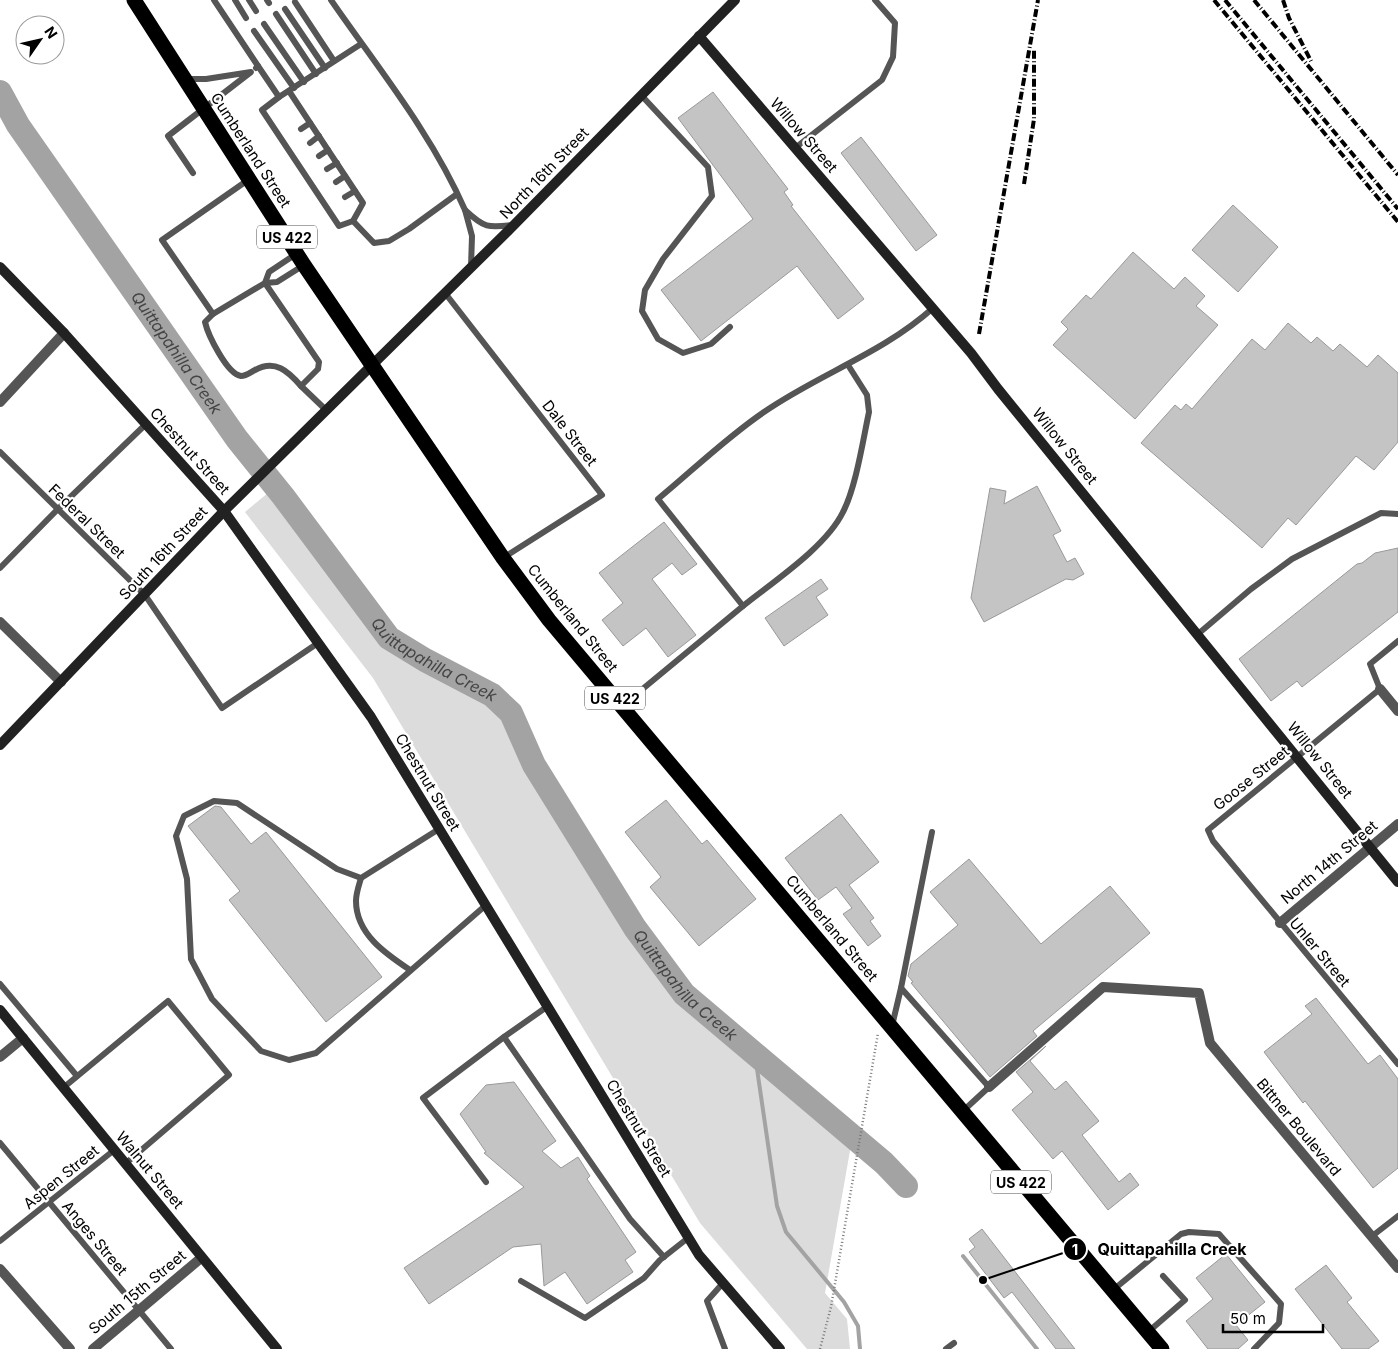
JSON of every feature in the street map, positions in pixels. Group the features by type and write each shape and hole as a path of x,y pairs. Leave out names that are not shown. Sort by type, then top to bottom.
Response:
{"highway":[{"name":"Cumberland Street","path":"134,0 301,259 503,558 549,620 1162,1349"}],"street":[{"name":"North 16th Street","path":"372,364 514,224 730,2"},
{"name":"Willow Street","path":"699,36 933,308 1298,756 1398,882"},
{"name":"Chestnut Street","path":"0,267 64,334 224,511 371,717 699,1255 780,1349"},
{"path":"0,402 64,334"},
{"name":"South 16th Street","path":"0,745 224,511 372,364"},
{"path":"0,622 61,682"},
{"path":"1380,689 1398,711"},
{"name":"North 14th Street","path":"1280,923 1398,824"},
{"name":"Bittner Boulevard","path":"989,1087 1103,987 1199,993 1210,1044 1398,1268"},
{"name":"Walnut Street","path":"0,1010 113,1151 277,1349"},
{"path":"0,1057 23,1038"},
{"name":"South 15th Street","path":"93,1349 138,1309 201,1258"},
{"path":"0,1270 70,1349"}],"lane":[{"path":"214,0 280,98"},
{"path":"235,0 246,18"},
{"path":"249,0 256,11"},
{"path":"331,0 450,175 472,236 471,267"},
{"path":"795,148 882,80 893,58 895,23 875,0"},
{"path":"295,2 334,62"},
{"path":"285,8 324,68"},
{"path":"276,14 316,74"},
{"path":"264,24 304,82"},
{"path":"254,31 291,90 310,123 363,203 353,221 339,226 327,209 321,192 309,182 262,110 291,90 316,74 324,68 361,44"},
{"path":"193,173 168,136 258,66"},
{"path":"185,79 206,79 250,72"},
{"path":"641,94 708,167 712,196 663,259 645,290 642,311 658,339 683,353 711,344 730,326"},
{"path":"301,129 310,123"},
{"path":"310,143 319,136"},
{"path":"283,141 290,137"},
{"path":"319,156 328,150"},
{"path":"292,155 298,151"},
{"path":"327,169 336,163"},
{"path":"301,168 307,164"},
{"path":"336,182 345,176"},
{"path":"309,182 316,178"},
{"path":"212,314 162,240 249,179"},
{"path":"345,197 355,191"},
{"path":"353,221 374,243 389,240 458,194"},
{"path":"327,209 334,204"},
{"path":"464,210 483,226 489,228 514,224"},
{"path":"265,283 269,272 301,259"},
{"path":"301,259 277,282 265,283 212,314 205,322 208,333 230,368 238,376 244,376 270,365 281,367 326,410"},
{"path":"265,283 319,362 318,369 300,386"},
{"name":"Dale Street","path":"445,293 602,495 503,558"},
{"path":"744,606 658,499 763,412 911,328 933,308"},
{"path":"622,706 822,542 835,527 844,511 869,412 867,395 848,365"},
{"path":"0,568 146,424"},
{"name":"Federal Street","path":"0,452 145,595 222,708 318,643"},
{"path":"1198,634 1251,589 1292,558 1381,514 1398,514"},
{"path":"1380,689 1370,664 1398,640"},
{"name":"Goose Street","path":"1208,830 1380,689"},
{"path":"360,878 337,869 237,802 214,801 184,816 176,836 187,879 191,960 212,999 261,1051 289,1060 316,1053 486,905"},
{"path":"410,970 379,950 362,925 356,902 360,878 439,829"},
{"name":"Unler Street","path":"1208,830 1213,841 1398,1064"},
{"path":"892,1027 932,832"},
{"path":"0,984 77,1076"},
{"path":"901,988 989,1087 962,1112"},
{"path":"63,1088 168,1001 228,1075 125,1164"},
{"path":"486,1182 423,1098 548,1006"},
{"path":"504,1037 630,1219 664,1257"},
{"name":"Anges Street","path":"0,1143 171,1349"},
{"name":"Aspen Street","path":"0,1241 113,1151"},
{"path":"1371,1237 1398,1216"},
{"path":"1113,1290 1181,1234 1189,1232 1219,1234 1281,1304 1279,1323 1254,1349"},
{"path":"521,1281 585,1318 644,1278 664,1257 688,1238"},
{"path":"1148,1332 1184,1300 1163,1276"},
{"path":"723,1283 707,1301 725,1349"},
{"path":"946,1349 954,1343"}],"path":[{"path":"820,1349 831,1307 882,1014"}],"shaded area":[{"path":"269,492 384,644 493,704 503,715 528,770 632,939 679,998 851,1145 825,1293 847,1319 850,1349 807,1349 700,1223 373,678 245,512"}],"building":[{"path":"713,92 788,189 784,192 793,205 791,206 864,299 838,319 797,266 701,341 661,290 753,219 678,118"},
{"path":"861,137 937,235 916,251 841,153"},
{"path":"1233,205 1278,247 1238,292 1192,250"},
{"path":"1133,252 1174,289 1185,277 1205,296 1196,306 1218,325 1135,419 1053,345 1068,329 1061,322 1086,295 1091,299"},
{"path":"1288,323 1311,343 1317,337 1333,351 1340,344 1367,367 1378,355 1398,373 1398,442 1374,470 1356,456 1296,525 1288,518 1262,548 1141,443 1175,405 1181,410 1186,404 1192,409 1252,339 1265,350"},
{"path":"1037,486 1061,531 1053,535 1067,562 1075,558 1084,574 1073,580 1066,579 984,622 971,598 990,488 1006,491 1004,504"},
{"path":"664,522 697,564 682,575 672,563 652,579 696,635 668,657 646,628 623,646 602,620 623,603 599,573"},
{"path":"1398,548 1398,612 1302,687 1297,681 1271,701 1239,659 1357,564 1362,563 1375,553"},
{"path":"821,579 828,589 816,597 828,615 784,646 765,618"},
{"path":"666,800 702,844 707,840 756,899 699,946 650,887 661,877 625,832"},
{"path":"215,806 221,807 251,844 266,832 382,977 326,1022 229,900 240,891 188,826"},
{"path":"841,814 879,862 849,885 874,918 870,921 881,936 868,946 843,914 852,908 836,887 818,900 785,858"},
{"path":"969,859 1041,944 1110,886 1150,933 1033,1031 1037,1036 990,1077 911,983 913,982 908,976 911,964 958,925 930,892"},
{"path":"1316,998 1368,1064 1380,1055 1398,1079 1398,1168 1373,1188 1264,1052 1312,1014 1305,1006"},
{"path":"1046,1046 1030,1061 1055,1090 1066,1081 1099,1121 1082,1135 1119,1182 1130,1173 1139,1185 1108,1210 1062,1151 1053,1159 1012,1110 1033,1092 1016,1072"},
{"path":"514,1082 556,1141 542,1151 561,1168 578,1157 590,1176 587,1179 636,1252 625,1260 633,1272 587,1304 565,1272 544,1286 541,1244 513,1247 429,1304 404,1268 524,1187 484,1153 486,1152 460,1114 486,1085"},
{"path":"982,1229 1075,1349 1056,1349 1012,1292 1004,1298 969,1252 975,1247 969,1239"},
{"path":"1226,1254 1265,1302 1236,1325 1248,1340 1238,1349 1208,1349 1186,1321 1213,1299 1196,1278"},
{"path":"1326,1265 1352,1298 1347,1302 1379,1341 1368,1349 1342,1349 1295,1289"}],"waterway":[{"name":"Quittapahilla Creek","path":"0,92 18,125 237,439 283,496 389,638 425,660 492,695 511,713 534,765 635,928 684,994 884,1163 906,1186"},
{"path":"755,1055 777,1206 786,1232 844,1302 858,1326 860,1349"},
{"name":"Quittapahilla Creek","path":"963,1256 1037,1349"}],"railway":[{"path":"979,334 1038,0"},
{"path":"1214,0 1398,222"},
{"path":"1225,0 1398,209"},
{"path":"1254,0 1398,175"},
{"path":"1283,0 1289,18 1312,63"},
{"path":"1024,184 1034,119 1034,50"}],"place":[{"name":"Quittapahilla Creek","path":"983,1280"}]}
